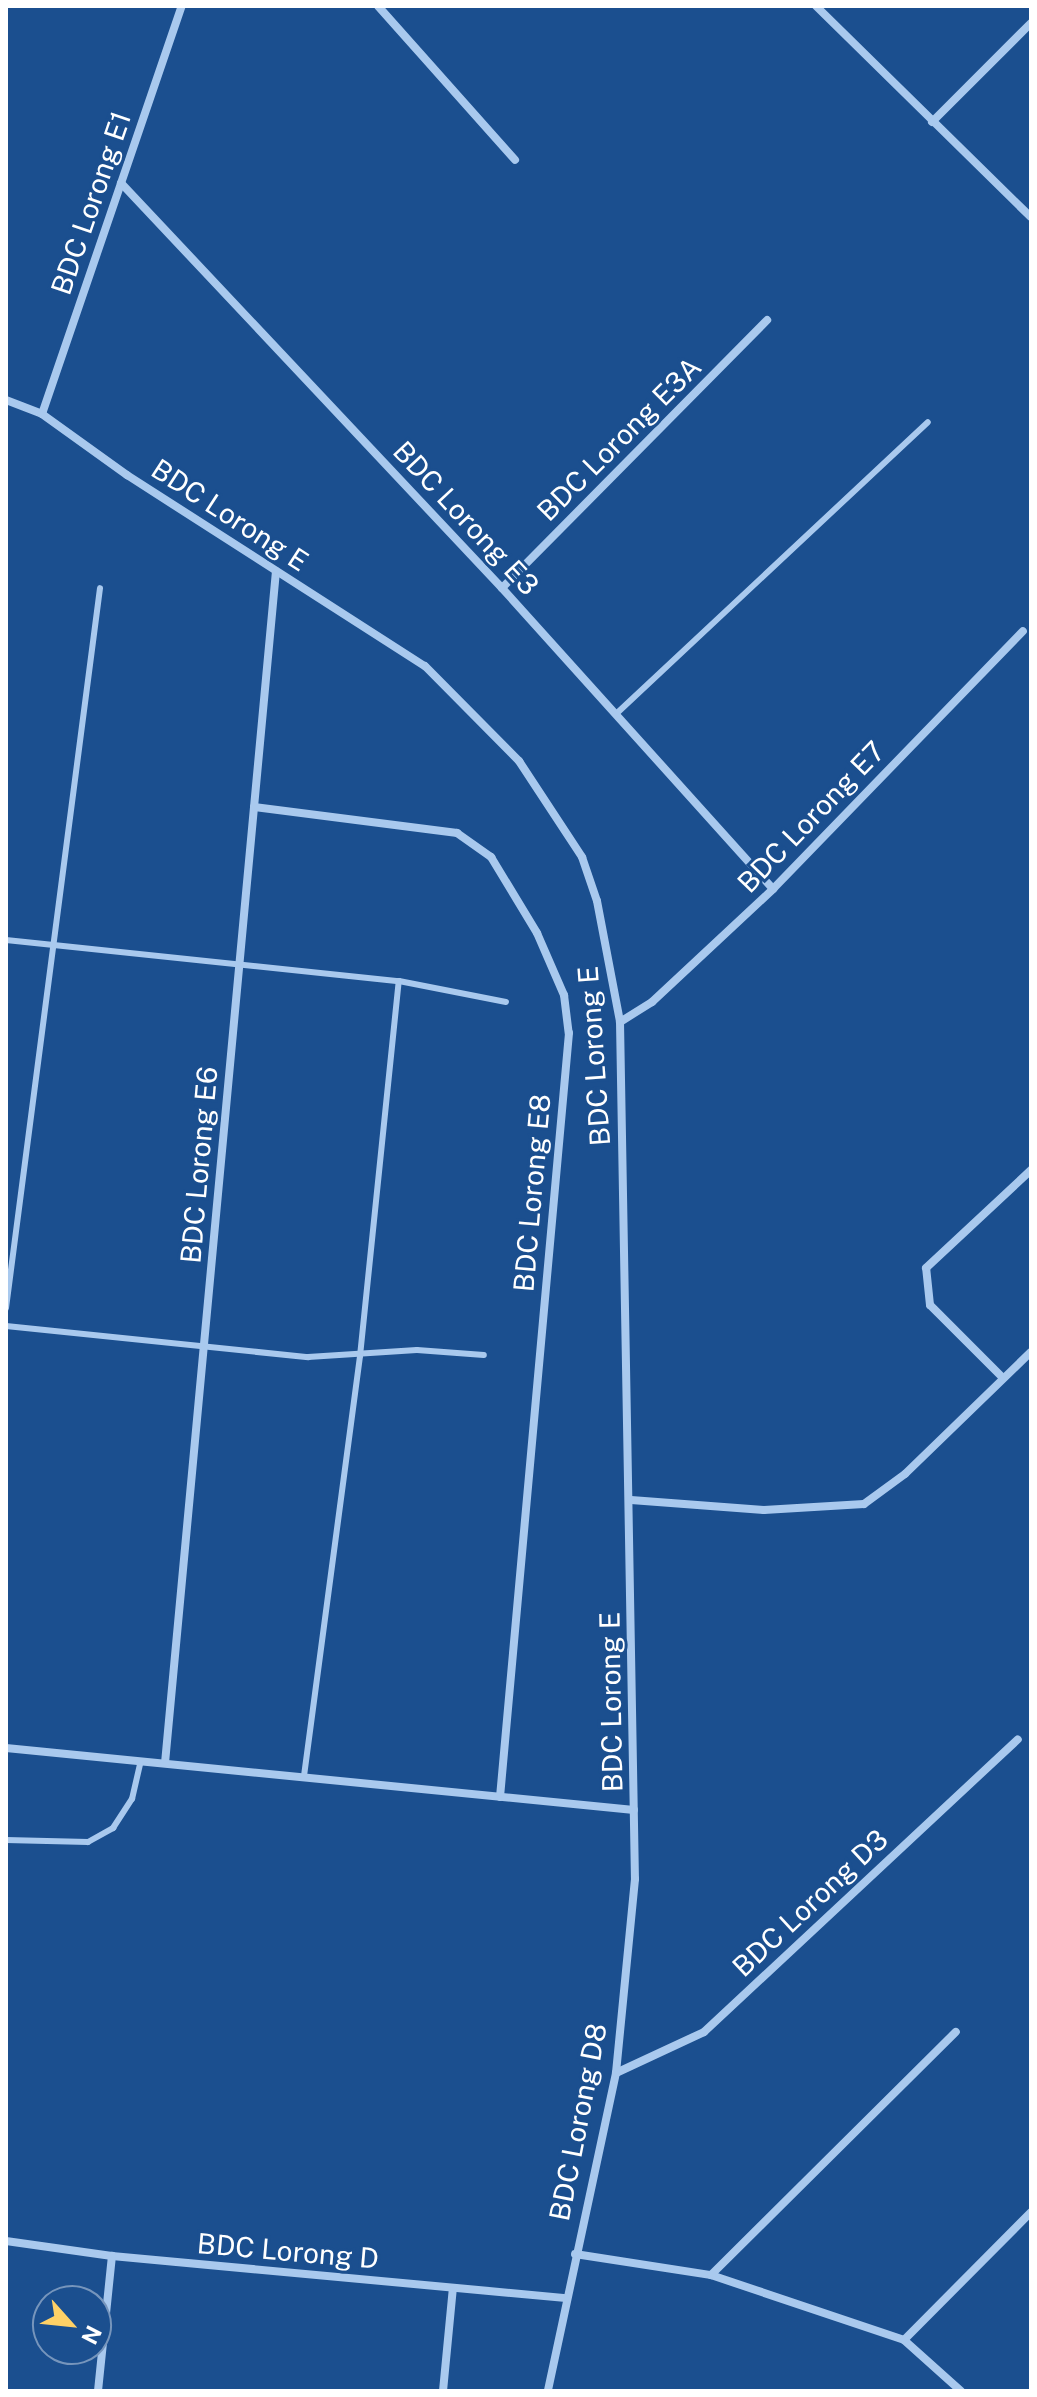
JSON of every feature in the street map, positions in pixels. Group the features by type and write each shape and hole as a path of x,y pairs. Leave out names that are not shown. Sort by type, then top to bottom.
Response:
{"street":[{"name":"BDC Lorong E1","path":"42,414 182,6"},
{"path":"378,6 515,160"},
{"path":"816,6 1031,217"},
{"path":"932,122 1031,23"},
{"name":"BDC Lorong E3","path":"121,183 502,588 773,889"},
{"name":"BDC Lorong E3A","path":"502,588 767,320"},
{"name":"BDC Lorong E","path":"6,400 42,414 276,571 425,666 519,761 582,857 611,959 620,1022 631,1500 634,1810"},
{"name":"BDC Lorong E6","path":"165,1763 276,571"},
{"name":"BDC Lorong E7","path":"620,1022 652,1002 773,889 1023,631"},
{"name":"BDC Lorong E8","path":"254,807 457,833 491,857 537,933 564,995 569,1033 500,1797"},
{"path":"1003,1378 930,1305 926,1268 1031,1170"},
{"path":"631,1500 764,1510 864,1504 905,1474 1031,1352"},
{"name":"BDC Lorong D3","path":"616,2073 704,2032 1018,1739"},
{"path":"6,1748 634,1810"},
{"name":"BDC Lorong D8","path":"548,2391 616,2073 635,1879 634,1810"},
{"path":"711,2275 956,2032"},
{"path":"904,2340 1031,2212"},
{"name":"BDC Lorong D","path":"6,2241 112,2256 566,2298"},
{"path":"575,2254 711,2275 904,2340 961,2391"},
{"path":"98,2391 112,2256"},
{"path":"443,2391 453,2288"}],"lane":[{"path":"616,714 928,422"},
{"path":"6,1308 100,588"},
{"path":"6,940 240,961 399,981 506,1002"},
{"path":"304,1776 360,1356 399,981"},
{"path":"6,1326 203,1349 360,1356 417,1350 484,1355"},
{"path":"6,1840 88,1842 113,1828 132,1799 142,1761"}]}
